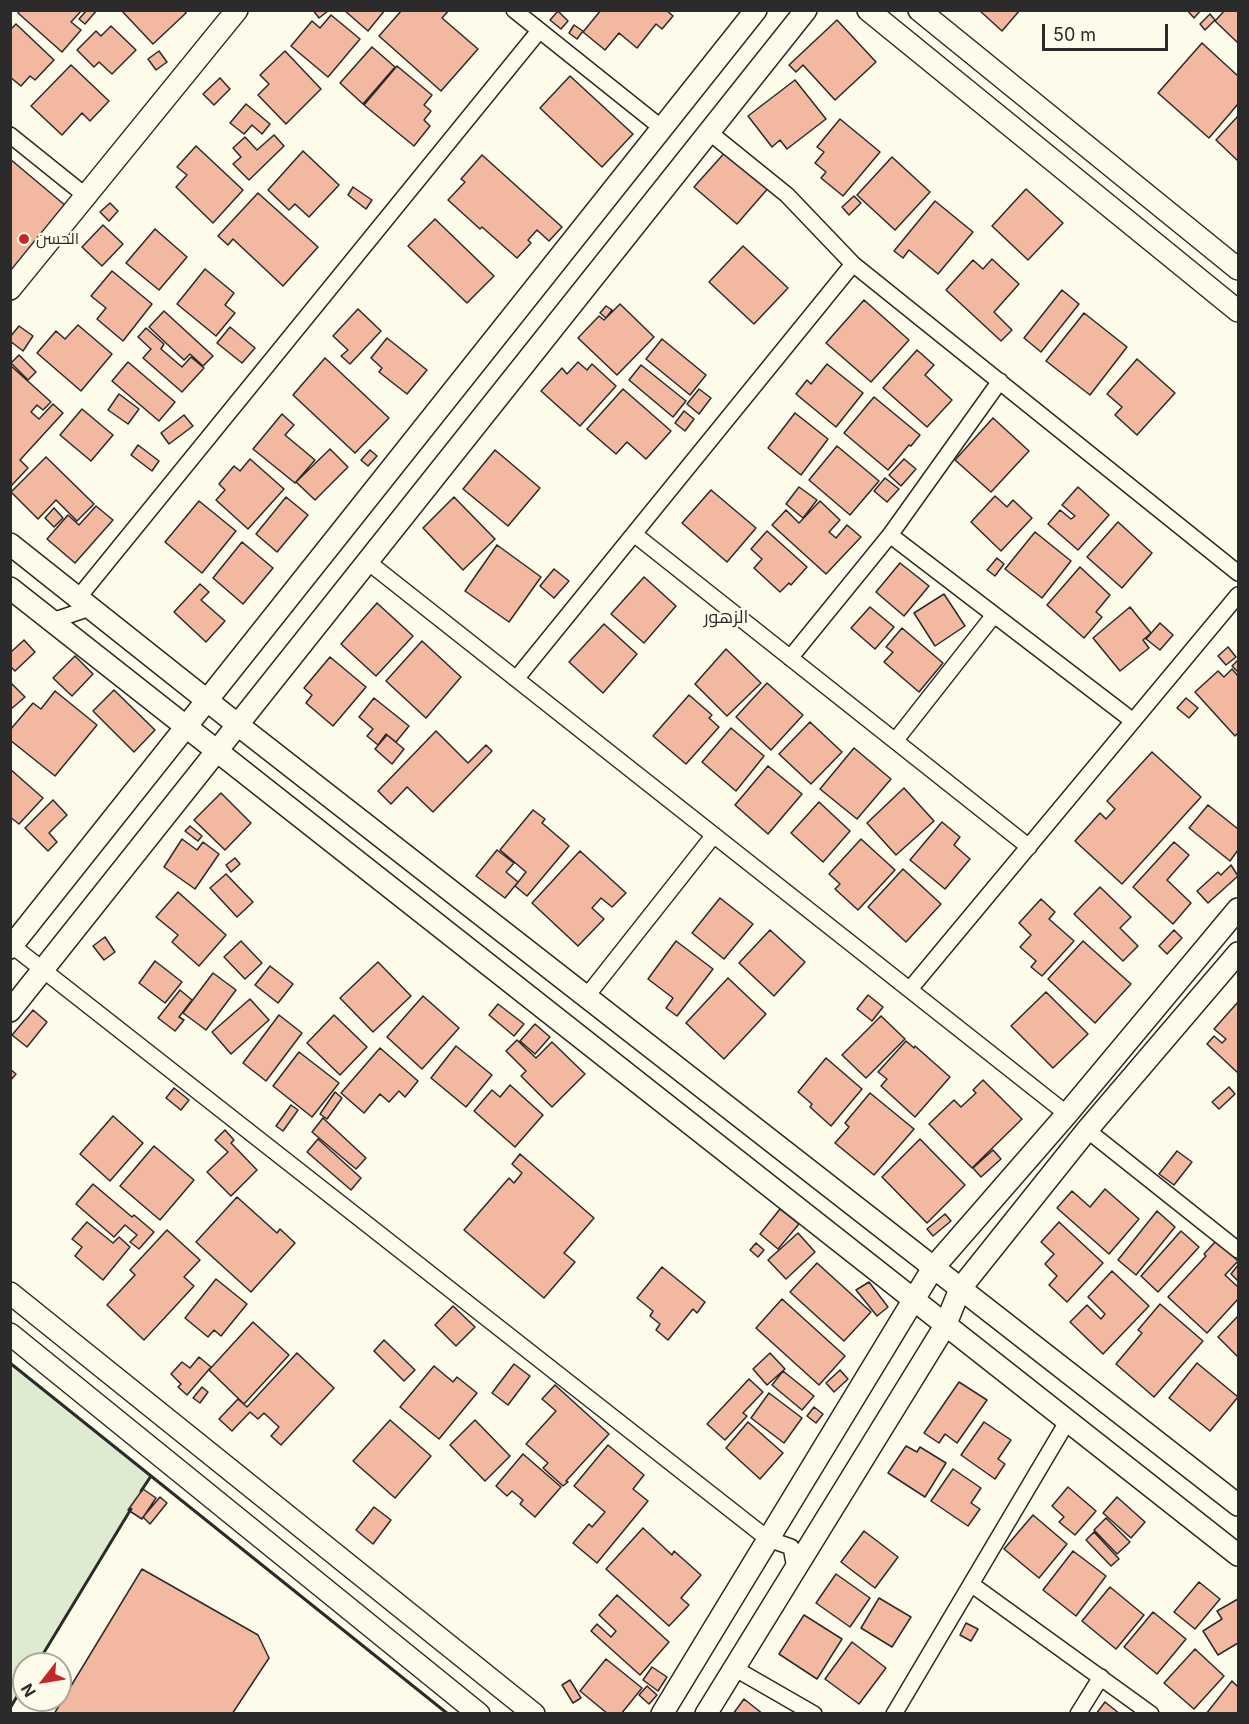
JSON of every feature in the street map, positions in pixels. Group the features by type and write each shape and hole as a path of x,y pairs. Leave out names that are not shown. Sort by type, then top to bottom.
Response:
{"street":[{"path":"10,290 237,10"},
{"path":"514,10 663,129"},
{"path":"756,10 11,946 768,1539 791,1548 795,1569"},
{"path":"10,1011 806,10"},
{"path":"868,10 1239,311"},
{"path":"919,10 1239,269"},
{"path":"52,621 84,603 539,31"},
{"path":"710,132 787,195 854,264 1239,573"},
{"path":"10,135 86,196"},
{"path":"516,679 854,264"},
{"path":"790,658 890,535 1000,381"},
{"path":"634,534 1029,847"},
{"path":"890,535 1133,721"},
{"path":"10,544 207,701 1239,1505"},
{"path":"368,562 1067,1114"},
{"path":"10,588 1067,1422 1239,1555"},
{"path":"910,989 1239,595"},
{"path":"895,741 994,615"},
{"path":"586,997 714,836"},
{"path":"662,1713 933,1268 1067,1114 1239,909"},
{"path":"706,1713 945,1326 960,1289 1087,1130 1239,953"},
{"path":"1087,1130 1239,1250"},
{"path":"10,1293 534,1713"},
{"path":"10,1334 479,1713"},
{"path":"894,1713 1067,1422"},
{"path":"971,1584 1151,1713"},
{"path":"734,1668 814,1713"},
{"path":"1078,1713 1101,1677"}],"green space":[{"path":"11,1363 151,1476 44,1652 12,1652 11,1708"}],"building":[{"path":"20,10 82,10 71,22 81,30 62,52 18,13"},
{"path":"87,10 97,10 85,24 79,19"},
{"path":"121,10 184,10 186,13 153,44"},
{"path":"313,10 328,10 328,11 319,18"},
{"path":"344,10 385,10 368,31"},
{"path":"402,10 449,10 442,18 478,49 441,91 379,36"},
{"path":"601,10 666,10 673,16 662,29 656,24 637,48 619,33 605,50 583,32"},
{"path":"979,10 1020,10 1002,31"},
{"path":"1187,10 1201,10 1194,18"},
{"path":"1225,10 1238,10 1238,43 1215,21"},
{"path":"558,11 568,21 561,29 550,20"},
{"path":"1210,14 1215,20 1205,30 1200,24"},
{"path":"331,15 360,39 328,77 291,46 312,21 320,28"},
{"path":"837,20 876,62 835,100 803,65 796,72 789,65"},
{"path":"16,24 54,60 35,80 30,76 21,86 10,77 10,30"},
{"path":"574,25 583,31 577,39 569,33"},
{"path":"111,26 136,50 112,74 99,62 94,67 77,50 96,31 101,36"},
{"path":"1202,43 1238,76 1238,104 1209,138 1158,93"},
{"path":"372,47 395,67 363,104 340,83"},
{"path":"159,51 167,62 156,70 148,59"},
{"path":"285,51 321,89 286,124 258,95 269,84 260,75"},
{"path":"71,65 109,101 90,121 82,113 62,135 31,106"},
{"path":"397,66 432,95 424,105 431,111 424,120 430,126 414,146 364,105"},
{"path":"570,76 633,134 602,167 540,108"},
{"path":"220,78 230,89 214,105 203,94"},
{"path":"795,80 826,119 787,149 780,140 772,147 748,116"},
{"path":"246,104 270,124 262,134 252,125 244,134 230,123"},
{"path":"1238,116 1238,161 1216,140"},
{"path":"840,119 880,152 843,196 821,178 826,172 815,163 824,152 817,147"},
{"path":"274,135 284,146 249,180 233,164 241,157 233,148 245,137 257,150"},
{"path":"196,146 243,190 213,223 176,187 187,175 177,167"},
{"path":"728,149 770,186 737,224 694,187"},
{"path":"303,151 339,185 309,217 295,204 289,210 268,190"},
{"path":"482,155 562,227 549,241 537,230 528,240 531,243 517,258 448,200 465,182 461,179"},
{"path":"892,157 930,192 895,230 857,195"},
{"name":"الحسن","path":"10,159 66,206 10,272"},
{"path":"353,187 372,200 366,209 348,195"},
{"path":"1026,189 1063,223 1028,260 992,226"},
{"path":"258,193 318,247 283,286 233,239 228,245 218,236"},
{"path":"854,196 861,203 849,215 842,207"},
{"path":"935,201 973,232 938,274 909,250 903,258 894,251"},
{"path":"110,203 118,211 109,221 100,212"},
{"path":"435,219 494,276 467,303 408,246"},
{"path":"103,225 123,244 102,266 82,247"},
{"path":"155,229 187,257 159,290 126,263"},
{"path":"743,246 788,288 754,324 709,282"},
{"path":"992,259 1019,284 994,312 1012,330 1001,341 946,290 973,260 983,269"},
{"path":"205,269 234,293 225,305 235,313 216,336 177,304"},
{"path":"112,271 152,304 123,341 97,319 106,308 91,296"},
{"path":"1062,290 1079,304 1041,352 1024,338"},
{"path":"864,300 909,340 871,382 826,343"},
{"path":"620,304 654,337 617,375 578,338 599,316 604,320"},
{"path":"606,306 612,310 606,318 600,313"},
{"path":"358,309 381,331 350,364 341,356 348,350 333,336"},
{"path":"164,311 213,356 203,366 190,354 184,360 149,327"},
{"path":"1084,313 1127,347 1090,395 1046,361"},
{"path":"78,325 112,354 81,391 37,353 56,331 65,339"},
{"path":"19,326 33,336 23,351 10,341 10,337"},
{"path":"230,327 255,348 242,363 217,343"},
{"path":"146,328 164,344 161,349 182,367 191,357 204,368 182,392 143,358 151,349 138,337"},
{"path":"387,338 427,370 407,394 379,372 382,368 371,358"},
{"path":"662,339 706,375 690,395 646,359"},
{"path":"917,350 934,365 925,375 952,400 927,427 883,388"},
{"path":"19,355 36,372 28,380 11,363"},
{"path":"325,358 389,418 355,453 293,395"},
{"path":"1137,359 1175,393 1137,435 1115,415 1122,407 1107,394"},
{"path":"128,362 175,402 159,421 112,381"},
{"path":"578,362 587,370 592,364 616,386 580,426 541,391 562,368 567,374"},
{"path":"827,364 863,393 836,427 796,394 807,380 811,384"},
{"path":"10,365 51,402 43,410 37,405 31,412 39,419 53,404 63,413 20,460 28,468 10,487"},
{"path":"641,365 686,401 673,417 629,380"},
{"path":"623,389 671,431 646,459 627,442 616,454 587,429"},
{"path":"699,389 711,398 699,414 687,404"},
{"path":"119,394 139,409 128,424 108,410"},
{"path":"874,397 920,435 888,470 844,433"},
{"path":"82,409 113,435 91,461 60,435"},
{"path":"684,411 694,419 685,431 675,423"},
{"path":"795,413 828,439 801,475 768,448"},
{"path":"282,414 294,425 285,435 315,460 295,483 253,449"},
{"path":"184,415 193,426 169,444 161,433"},
{"path":"993,418 1029,451 991,492 955,460"},
{"path":"138,445 159,461 152,471 131,455"},
{"path":"837,446 879,481 850,515 809,480"},
{"path":"330,449 348,467 315,500 296,482"},
{"path":"370,450 377,456 368,466 361,460"},
{"path":"495,450 540,488 508,526 463,489"},
{"path":"46,457 94,504 77,521 56,500 38,519 11,492"},
{"path":"250,459 284,489 248,529 216,500 225,490 219,484 234,466 240,471"},
{"path":"904,459 916,469 901,486 889,475"},
{"path":"885,478 899,489 887,502 874,491"},
{"path":"799,487 817,500 803,518 786,504"},
{"path":"1078,487 1109,515 1078,550 1048,524 1060,510 1071,519 1075,516 1062,505"},
{"path":"711,490 756,528 727,562 682,523"},
{"path":"995,496 1007,507 1013,500 1032,518 1001,551 971,522"},
{"path":"286,497 308,515 277,552 256,534"},
{"path":"454,497 495,539 463,570 423,528"},
{"path":"199,501 236,531 202,573 165,542"},
{"path":"820,501 840,520 829,532 836,538 847,525 861,537 826,574 772,525 786,510 799,523"},
{"path":"96,506 113,520 75,563 47,539 68,515 79,525"},
{"path":"54,508 63,518 54,527 45,518"},
{"path":"1118,522 1152,553 1122,588 1087,557"},
{"path":"767,531 807,567 791,585 789,583 780,592 754,568 762,559 751,549"},
{"path":"1035,532 1071,561 1042,598 1005,569"},
{"path":"242,542 273,568 243,604 213,578"},
{"path":"497,545 541,577 509,622 465,591"},
{"path":"997,558 1004,564 995,576 987,570"},
{"path":"900,563 929,586 904,616 876,592"},
{"path":"1080,567 1110,595 1096,612 1102,617 1084,638 1047,605"},
{"path":"554,569 569,581 554,598 540,586"},
{"path":"644,577 676,606 644,643 611,614"},
{"path":"200,584 209,592 201,600 225,621 206,642 174,612"},
{"path":"944,594 965,626 935,646 914,613"},
{"path":"377,603 413,636 376,676 341,644"},
{"path":"870,607 894,627 875,649 851,628"},
{"path":"1130,607 1151,633 1143,640 1149,648 1120,671 1093,638"},
{"path":"1160,623 1173,635 1160,650 1146,639"},
{"path":"604,624 637,654 603,693 569,662"},
{"path":"902,628 943,663 919,692 884,662 893,652 886,647"},
{"path":"24,640 35,652 15,671 10,666 10,653"},
{"path":"422,641 461,677 426,718 386,681"},
{"path":"1228,647 1236,657 1226,665 1218,656"},
{"path":"726,649 761,683 727,716 695,684"},
{"path":"75,656 93,674 72,696 53,678"},
{"path":"330,657 366,687 333,726 306,703 312,695 304,688"},
{"path":"1238,660 1238,672 1232,666"},
{"path":"1232,669 1238,676 1238,733 1235,736 1195,692 1218,671 1224,677"},
{"path":"10,682 25,697 10,710"},
{"path":"767,683 803,715 771,750 736,717"},
{"path":"114,690 155,730 134,752 93,711"},
{"path":"55,691 97,725 55,776 10,740 10,730 33,703 41,709"},
{"path":"689,695 712,715 709,718 719,727 686,764 653,736"},
{"path":"374,698 409,726 396,742 386,734 378,745 367,736 373,729 359,717"},
{"path":"1186,698 1198,708 1189,718 1177,708"},
{"path":"810,722 842,752 811,784 779,754"},
{"path":"731,728 764,756 736,791 702,762"},
{"path":"436,731 468,763 486,745 492,751 433,812 407,787 391,804 378,791"},
{"path":"387,735 404,749 392,764 375,749"},
{"path":"854,748 891,779 857,819 820,789"},
{"path":"1152,752 1201,797 1122,884 1075,841 1100,813 1106,819 1115,809 1107,801"},
{"path":"768,766 802,794 768,834 735,805"},
{"path":"10,769 43,798 19,824 10,817"},
{"path":"904,788 934,821 896,855 867,823"},
{"path":"221,793 251,823 225,850 194,820"},
{"path":"53,800 67,815 49,833 57,842 48,851 25,828"},
{"path":"819,802 850,831 823,862 791,833"},
{"path":"1208,805 1238,829 1238,850 1230,861 1189,828"},
{"path":"533,810 545,819 542,823 569,846 527,896 515,886 526,872 500,850"},
{"path":"942,822 960,837 954,845 970,859 945,889 910,860"},
{"path":"190,826 202,836 198,841 185,831"},
{"path":"182,839 197,850 203,842 219,854 195,889 164,867"},
{"path":"861,839 895,870 858,910 835,889 840,884 829,874"},
{"path":"1174,842 1189,855 1167,880 1191,903 1173,924 1133,887"},
{"path":"497,850 514,863 506,872 518,882 505,898 476,876"},
{"path":"580,851 626,893 612,907 601,898 592,908 604,919 578,946 532,903"},
{"path":"235,858 240,864 231,872 226,865"},
{"path":"1231,865 1238,876 1208,903 1197,891 1218,872 1221,875"},
{"path":"903,869 941,904 906,942 868,907"},
{"path":"226,874 253,902 237,917 210,888"},
{"path":"1100,887 1131,917 1120,928 1138,946 1123,961 1074,914"},
{"path":"178,892 226,935 199,966 172,942 178,935 156,917"},
{"path":"720,898 753,924 724,959 692,933"},
{"path":"1041,899 1055,912 1049,919 1074,941 1042,976 1031,967 1036,961 1020,947 1031,935 1019,923"},
{"path":"770,930 805,962 774,996 739,963"},
{"path":"1174,930 1182,938 1167,954 1159,946"},
{"path":"105,937 115,952 104,960 93,946"},
{"path":"241,941 262,963 245,979 224,957"},
{"path":"676,941 713,969 677,1016 666,1008 673,998 648,979"},
{"path":"1083,941 1131,984 1095,1023 1048,979"},
{"path":"155,961 182,982 165,1003 139,983"},
{"path":"378,962 411,996 373,1032 340,998"},
{"path":"270,966 293,984 278,1003 255,985"},
{"path":"213,973 236,990 206,1030 183,1013"},
{"path":"728,978 766,1014 724,1059 686,1023"},
{"path":"180,990 192,1000 179,1017 184,1020 175,1031 158,1018"},
{"path":"1046,992 1088,1034 1053,1068 1011,1026"},
{"path":"868,995 883,1007 872,1021 857,1009"},
{"path":"423,996 459,1028 422,1069 387,1037"},
{"path":"250,999 269,1020 231,1054 212,1032"},
{"path":"1238,1002 1238,1073 1207,1044 1214,1036 1222,1043 1226,1039 1214,1029"},
{"path":"498,1004 524,1024 514,1036 489,1015"},
{"path":"33,1010 47,1022 27,1047 12,1035"},
{"path":"279,1015 302,1033 266,1081 243,1063"},
{"path":"334,1015 367,1047 340,1075 307,1043"},
{"path":"881,1016 905,1039 866,1078 842,1055"},
{"path":"535,1024 550,1037 535,1054 520,1041"},
{"path":"517,1040 536,1058 552,1042 585,1074 552,1107 521,1076 526,1071 506,1051"},
{"path":"906,1041 914,1048 915,1046 950,1077 915,1117 881,1086 887,1079 878,1072"},
{"path":"456,1046 492,1075 466,1107 431,1078"},
{"path":"380,1048 418,1081 405,1097 399,1091 389,1102 380,1094 364,1113 341,1093"},
{"path":"299,1052 339,1083 312,1117 273,1086"},
{"path":"826,1058 862,1089 831,1126 810,1107 812,1104 798,1092"},
{"path":"10,1069 16,1074 10,1081"},
{"path":"983,1080 1022,1119 972,1168 929,1124 954,1100 961,1107 976,1093 973,1090"},
{"path":"510,1085 543,1115 515,1147 474,1111 492,1090 500,1097"},
{"path":"1229,1087 1235,1094 1219,1109 1212,1102"},
{"path":"174,1088 189,1100 181,1110 166,1098"},
{"path":"335,1092 342,1098 327,1119 320,1114"},
{"path":"870,1093 914,1129 874,1175 835,1143 849,1127 845,1123"},
{"path":"291,1105 298,1110 283,1131 276,1126"},
{"path":"113,1116 143,1143 110,1181 80,1154"},
{"path":"323,1118 366,1158 356,1169 312,1132"},
{"path":"225,1130 234,1140 231,1143 257,1170 231,1196 207,1172 228,1152 215,1140"},
{"path":"318,1139 361,1178 351,1190 307,1152"},
{"path":"920,1139 965,1185 927,1223 882,1177"},
{"path":"154,1146 194,1180 160,1220 120,1186"},
{"path":"993,1150 1001,1159 981,1177 973,1168"},
{"path":"1177,1151 1192,1162 1174,1185 1159,1174"},
{"path":"520,1154 594,1218 564,1253 575,1262 544,1298 464,1230 509,1178 514,1183 522,1173 512,1164"},
{"path":"93,1184 132,1217 134,1215 154,1232 139,1249 130,1242 137,1235 125,1225 114,1237 76,1204"},
{"path":"1105,1189 1139,1219 1109,1254 1057,1208 1072,1191 1090,1207"},
{"path":"237,1197 277,1233 280,1229 295,1243 251,1292 196,1242"},
{"path":"780,1209 799,1224 778,1249 760,1234"},
{"path":"1157,1211 1175,1227 1136,1275 1118,1260"},
{"path":"945,1214 951,1221 933,1236 927,1229"},
{"path":"87,1222 113,1243 119,1237 130,1247 103,1280 75,1256 82,1247 72,1239"},
{"path":"1059,1222 1103,1263 1067,1302 1049,1285 1057,1276 1045,1264 1054,1254 1041,1242"},
{"path":"167,1230 200,1260 184,1277 194,1286 144,1340 107,1305 135,1275 130,1270"},
{"path":"1181,1231 1199,1247 1158,1292 1141,1276"},
{"path":"798,1233 815,1252 786,1279 768,1260"},
{"path":"1216,1241 1238,1261 1225,1275 1238,1287 1238,1299 1207,1333 1168,1297 1206,1256 1204,1254"},
{"path":"756,1243 764,1250 758,1257 750,1250"},
{"path":"817,1263 871,1312 844,1341 790,1292"},
{"path":"1238,1265 1238,1281 1231,1274"},
{"path":"662,1267 705,1302 697,1313 693,1309 668,1340 656,1330 660,1324 650,1316 653,1311 637,1298"},
{"path":"1112,1271 1149,1306 1103,1354 1070,1322 1087,1305 1101,1319 1105,1314 1088,1297"},
{"path":"216,1279 247,1304 221,1336 214,1330 208,1337 185,1318"},
{"path":"869,1282 888,1307 877,1316 856,1290"},
{"path":"782,1299 845,1356 819,1385 756,1328"},
{"path":"1160,1304 1203,1341 1154,1397 1116,1364 1142,1333 1138,1330"},
{"path":"453,1306 475,1327 456,1346 435,1325"},
{"path":"1238,1316 1238,1357 1218,1337"},
{"path":"253,1322 289,1355 244,1404 209,1370"},
{"path":"384,1340 415,1370 404,1381 374,1351"},
{"path":"297,1353 334,1388 281,1445 271,1436 279,1427 264,1413 258,1419 250,1412 232,1431 219,1419 238,1399 247,1407"},
{"path":"770,1353 785,1369 767,1385 753,1369"},
{"path":"199,1357 211,1367 187,1395 178,1387 181,1384 171,1374 182,1362 190,1368"},
{"path":"1197,1363 1238,1397 1210,1431 1169,1398"},
{"path":"514,1364 530,1376 508,1405 492,1393"},
{"path":"434,1366 453,1382 457,1377 477,1393 439,1439 400,1407"},
{"path":"840,1370 848,1379 834,1392 826,1383"},
{"path":"783,1371 814,1396 802,1410 772,1385"},
{"path":"749,1379 763,1392 743,1413 747,1416 725,1440 707,1424"},
{"path":"959,1382 987,1400 957,1443 945,1434 939,1443 924,1433"},
{"path":"555,1385 609,1434 563,1486 543,1468 548,1463 526,1444 556,1411 542,1399"},
{"path":"202,1387 208,1392 200,1403 193,1398"},
{"path":"769,1393 802,1418 784,1443 751,1418"},
{"path":"814,1407 823,1414 816,1423 807,1416"},
{"path":"390,1420 431,1456 395,1498 353,1461"},
{"path":"475,1420 510,1456 485,1481 450,1445"},
{"path":"748,1422 783,1453 760,1479 726,1448"},
{"path":"984,1422 1011,1440 998,1459 1005,1464 995,1479 961,1455"},
{"path":"608,1445 644,1475 633,1489 648,1501 597,1563 573,1543 589,1524 592,1527 605,1512 574,1486"},
{"path":"906,1446 917,1452 920,1447 946,1463 925,1497 888,1473"},
{"path":"523,1454 561,1487 535,1517 520,1504 523,1500 512,1491 507,1496 496,1486"},
{"path":"953,1469 981,1488 971,1503 980,1509 968,1526 931,1501"},
{"path":"1068,1487 1096,1511 1075,1535 1059,1522 1064,1517 1052,1506"},
{"path":"143,1489 156,1498 142,1519 128,1510"},
{"path":"160,1497 167,1503 150,1524 143,1517"},
{"path":"1117,1497 1145,1522 1131,1538 1103,1513"},
{"path":"374,1507 391,1520 373,1544 356,1530"},
{"path":"1033,1515 1067,1544 1039,1578 1004,1549"},
{"path":"1106,1518 1130,1542 1117,1554 1094,1530"},
{"path":"643,1528 672,1555 674,1551 701,1575 681,1598 689,1605 669,1626 606,1569"},
{"path":"864,1531 898,1557 875,1588 841,1562"},
{"path":"1094,1532 1119,1559 1111,1566 1086,1540"},
{"path":"1073,1551 1106,1576 1076,1616 1043,1590"},
{"path":"142,1569 258,1635 269,1658 232,1714 54,1714 55,1712 72,1712 72,1684"},
{"path":"836,1574 870,1598 850,1627 816,1603"},
{"path":"1199,1582 1220,1599 1195,1629 1174,1612"},
{"path":"1110,1587 1144,1615 1116,1649 1082,1621"},
{"path":"617,1595 669,1642 640,1675 591,1631 597,1624 611,1637 616,1631 599,1615"},
{"path":"879,1598 911,1617 892,1647 861,1628"},
{"path":"1238,1599 1238,1643 1218,1655 1203,1631 1222,1619 1217,1611"},
{"path":"1153,1612 1186,1639 1157,1674 1124,1647"},
{"path":"804,1615 842,1639 817,1679 779,1654"},
{"path":"966,1623 978,1629 971,1641 960,1635"},
{"path":"852,1642 886,1668 859,1704 825,1679"},
{"path":"1195,1649 1224,1676 1194,1709 1164,1683"},
{"path":"606,1659 642,1688 621,1714 608,1714 580,1691"},
{"path":"652,1667 667,1677 658,1691 643,1680"},
{"path":"570,1680 581,1698 573,1703 562,1685"},
{"path":"1232,1681 1238,1687 1238,1714 1206,1714"},
{"path":"647,1686 657,1695 649,1704 639,1695"},
{"path":"744,1699 763,1714 733,1714"},
{"path":"1105,1702 1120,1714 1096,1714"}],"wall":[{"path":"10,1363 151,1476 141,1491"},
{"path":"151,1476 448,1714"},
{"path":"44,1652 131,1509"}],"place":[{"name":"الحسن","path":"24,239"}],"district":[{"name":"الزهور","path":"726,618"}]}
